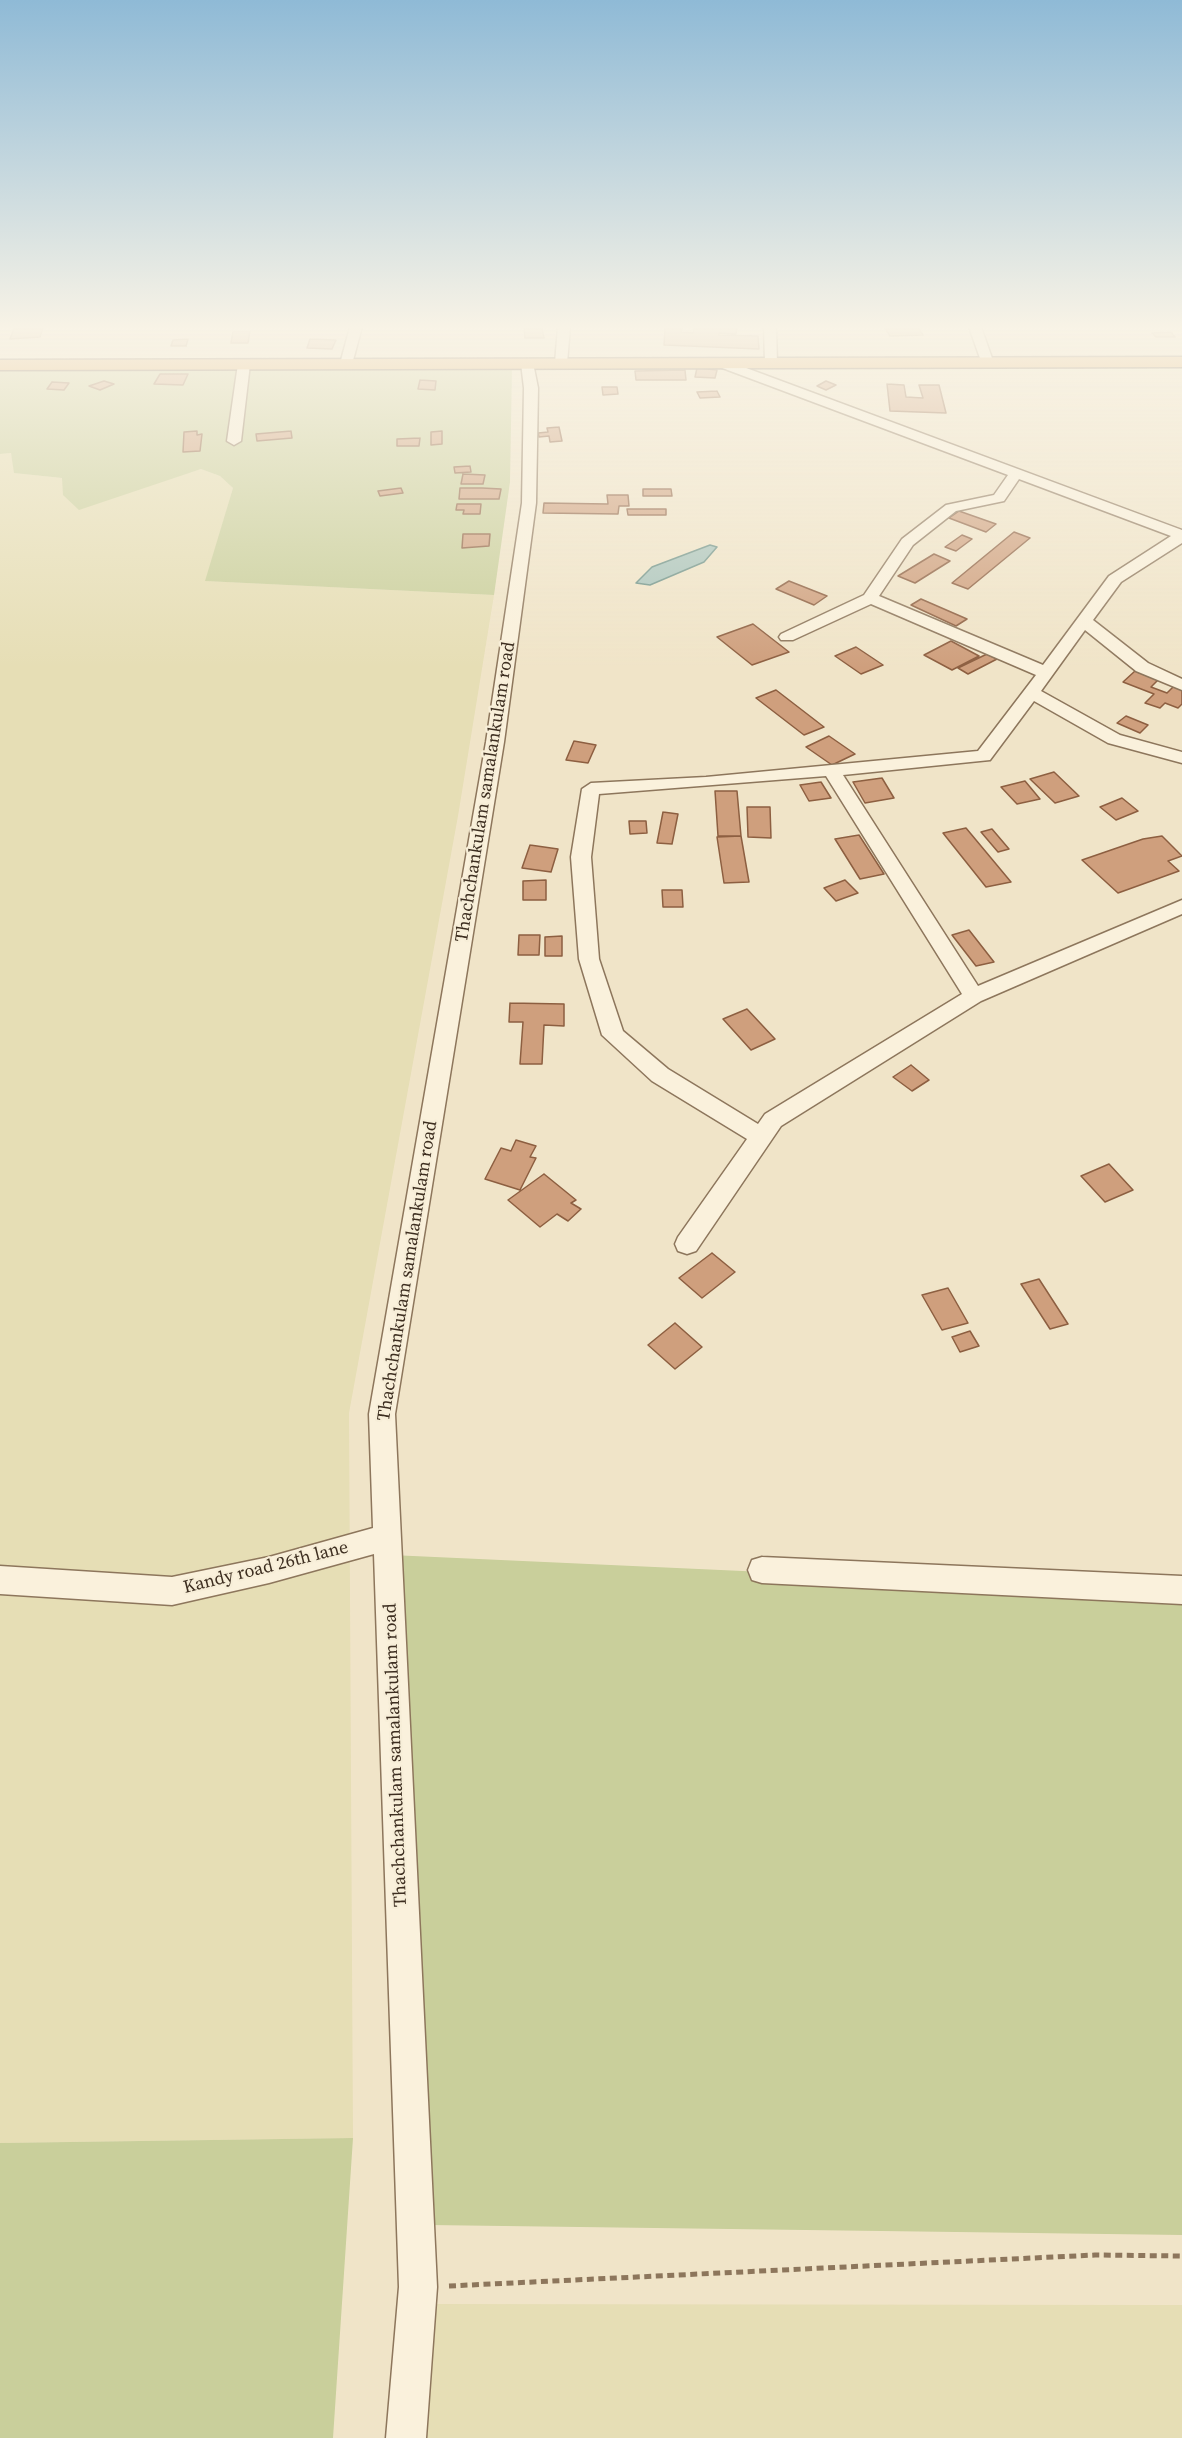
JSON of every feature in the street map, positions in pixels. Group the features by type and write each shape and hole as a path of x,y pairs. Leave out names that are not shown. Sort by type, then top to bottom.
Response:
{"street":[{"name":"Thachchankulam samalankulam road","path":"406,2438 418,2287 382,1414 495,742 530,503 531,441"},
{"path":"930,441 1182,535"},
{"path":"787,637 870,598 906,542 951,508 999,498 1016,473"},
{"path":"761,1137 660,1075 613,1035 589,959 581,857 591,789 706,782 984,756 1115,579 1182,535"},
{"path":"870,598 896,607 1046,673"},
{"path":"1084,621 1142,667 1182,686"},
{"path":"1031,692 1114,739 1182,758"},
{"path":"831,770 974,996"},
{"path":"687,1244 773,1120 974,996 1182,906"},
{"name":"Kandy road 26th lane","path":"0,1580 172,1591 269,1570 387,1537"},
{"path":"762,1570 1182,1590"}],"path":[{"path":"418,2287 1095,2254 1182,2256"}],"shaded area":[{"path":"11,453 15,473 143,487 201,469 220,476 233,488 206,581 494,595 458,816 349,1413 353,2138 0,2143 0,454"},
{"path":"429,2304 1182,2305 1182,2438 420,2438"}],"green space":[{"path":"0,441 511,441 510,482 494,595 205,581 233,488 220,476 201,469 79,510 63,495 62,478 14,473 11,453 0,454"},
{"path":"391,1555 1182,1591 1182,2235 429,2225"},
{"path":"353,2138 333,2438 0,2438 0,2143"}],"water":[{"path":"710,545 717,547 704,562 650,585 636,583 652,567"}],"building":[{"path":"184,441 201,441 200,451 183,452"},
{"path":"397,441 420,441 419,446 397,446"},
{"path":"431,441 442,441 442,444 431,445"},
{"path":"470,466 471,472 455,473 454,467"},
{"path":"463,474 485,475 483,484 461,484"},
{"path":"401,488 403,493 380,496 378,491"},
{"path":"460,488 501,489 499,499 459,499"},
{"path":"643,489 671,489 672,496 643,496"},
{"path":"607,495 628,495 629,506 619,506 618,514 543,513 544,503 608,504"},
{"path":"457,504 481,504 480,514 463,514 464,510 456,510"},
{"path":"627,509 666,509 666,515 628,515"},
{"path":"959,511 996,524 986,532 949,518"},
{"path":"1014,532 1030,538 968,589 952,583"},
{"path":"463,534 490,534 489,546 462,548"},
{"path":"962,535 972,539 956,551 945,547"},
{"path":"934,554 950,561 915,583 898,576"},
{"path":"789,581 827,596 814,605 776,589"},
{"path":"921,599 967,619 956,626 911,605"},
{"path":"753,624 789,652 752,665 717,637"},
{"path":"951,641 979,656 952,670 924,655"},
{"path":"856,647 883,665 861,674 835,656"},
{"path":"987,654 997,659 968,674 958,668"},
{"path":"1135,671 1158,680 1151,687 1167,693 1174,686 1182,689 1182,704 1178,708 1165,703 1160,708 1145,703 1154,694 1123,682"},
{"path":"776,690 824,727 804,735 756,698"},
{"path":"1126,716 1148,725 1140,733 1117,723"},
{"path":"829,736 855,754 832,765 806,747"},
{"path":"574,741 596,745 588,763 566,760"},
{"path":"1054,772 1079,796 1055,803 1030,779"},
{"path":"882,778 894,798 865,803 853,782"},
{"path":"1025,781 1040,799 1017,804 1001,787"},
{"path":"821,782 831,798 809,801 800,785"},
{"path":"715,791 737,791 741,836 718,836"},
{"path":"1122,798 1138,811 1116,820 1100,807"},
{"path":"747,807 770,807 771,838 748,837"},
{"path":"663,812 678,814 672,844 657,843"},
{"path":"629,821 646,821 647,833 630,834"},
{"path":"966,828 1011,882 986,887 943,833"},
{"path":"992,829 1009,849 998,852 981,832"},
{"path":"859,835 884,874 860,879 835,839"},
{"path":"741,836 749,882 724,883 717,837"},
{"path":"1162,836 1182,856 1168,861 1179,871 1118,893 1082,860 1143,839"},
{"path":"530,845 558,849 551,872 522,868"},
{"path":"546,880 546,900 523,900 523,881"},
{"path":"845,880 858,893 836,901 824,888"},
{"path":"662,890 682,890 683,907 663,907"},
{"path":"969,930 994,962 976,966 952,935"},
{"path":"519,935 540,935 539,955 518,955"},
{"path":"562,936 562,956 545,956 545,937"},
{"path":"510,1003 564,1004 564,1026 544,1025 542,1064 520,1064 523,1022 509,1022"},
{"path":"747,1009 775,1039 751,1050 723,1019"},
{"path":"911,1065 929,1080 912,1091 893,1077"},
{"path":"516,1140 536,1146 530,1157 536,1158 520,1190 485,1179 501,1148 511,1151"},
{"path":"1109,1164 1133,1190 1105,1202 1081,1176"},
{"path":"544,1174 576,1200 571,1203 581,1209 568,1221 557,1214 540,1227 508,1200"},
{"path":"712,1253 735,1272 702,1298 679,1278"},
{"path":"1039,1279 1068,1324 1050,1329 1021,1284"},
{"path":"948,1288 968,1323 942,1330 922,1295"},
{"path":"675,1323 702,1347 675,1369 648,1345"},
{"path":"970,1331 979,1346 960,1352 952,1337"}]}
